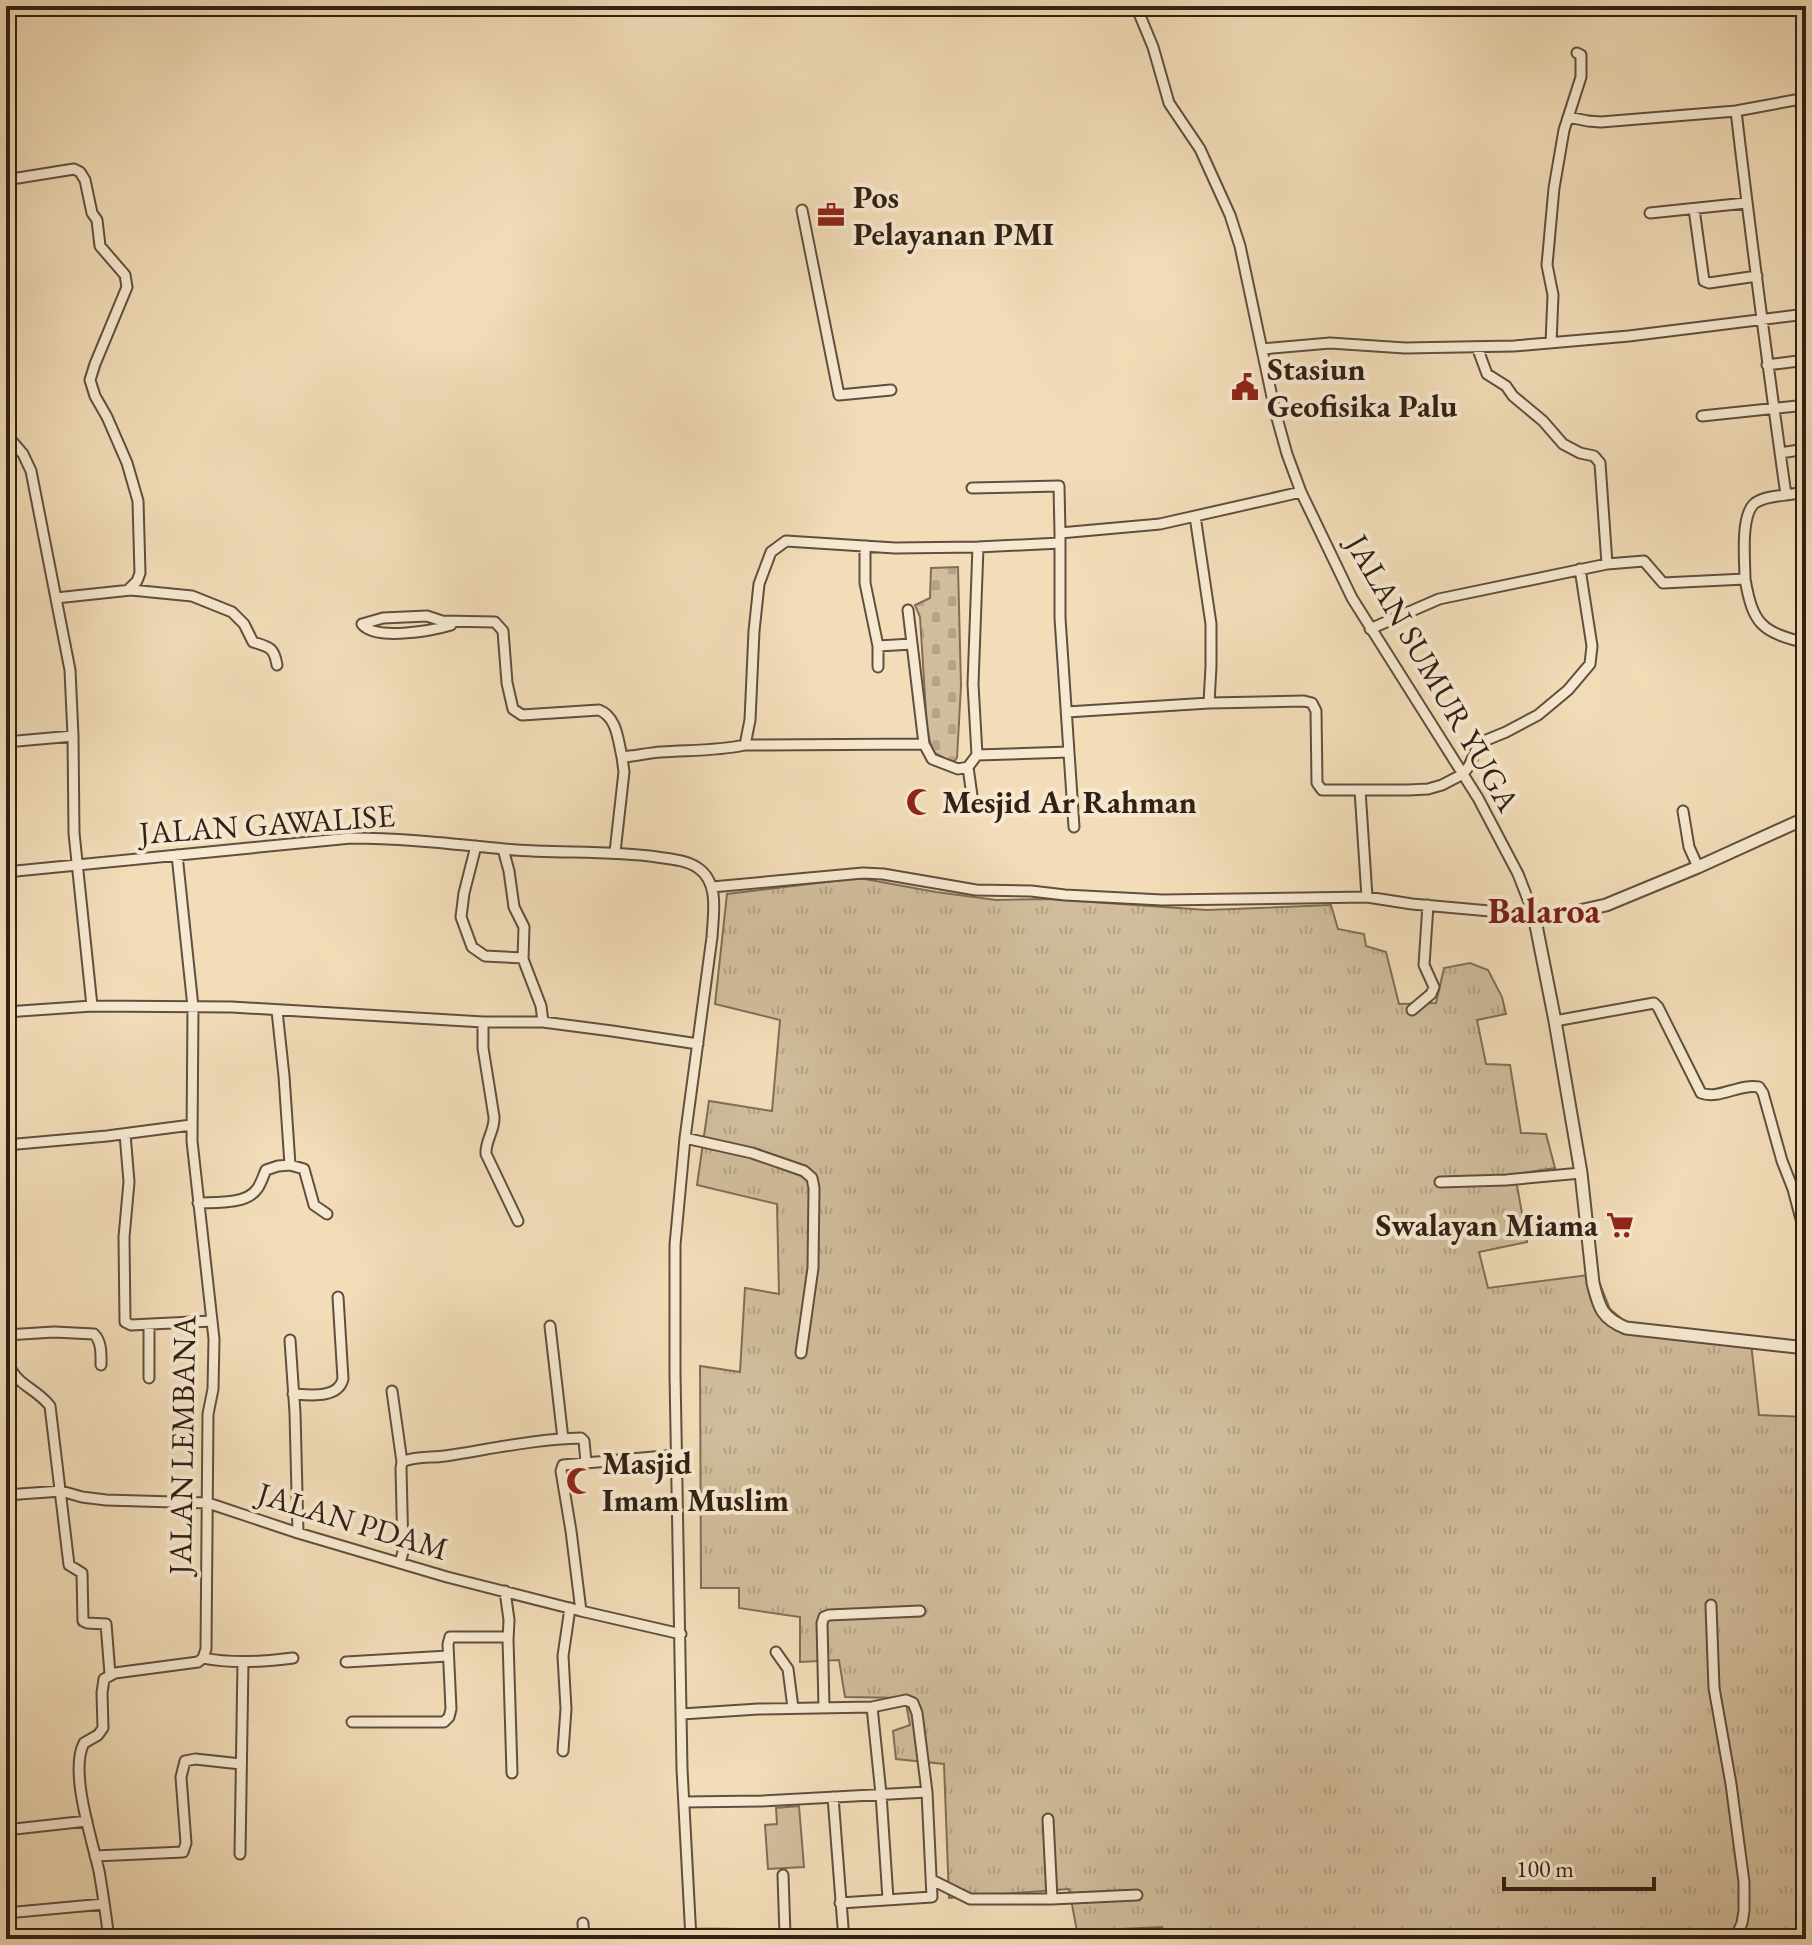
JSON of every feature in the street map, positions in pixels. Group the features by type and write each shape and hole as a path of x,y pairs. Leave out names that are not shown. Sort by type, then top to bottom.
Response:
{"street":[{"name":"JALAN SUMUR YUGA","path":"1136,6 1153,47 1169,103 1200,149 1230,215 1240,246 1275,411 1301,492 1352,598 1478,798 1518,874 1534,915"},
{"path":"1551,343 1553,295 1547,265 1554,188 1568,117 1581,77 1581,55 1577,53"},
{"path":"1568,117 1601,122 1736,111 1806,98"},
{"path":"1736,111 1786,495"},
{"path":"6,177 74,169 80,172 97,220 100,246 125,275 127,287 90,380 127,463 138,501 140,573 128,590"},
{"path":"1650,213 1746,203"},
{"path":"1694,209 1704,281 1709,283 1757,276"},
{"path":"802,210 839,395 891,390"},
{"path":"1262,349 1330,343 1389,347 1551,343 1806,314"},
{"path":"1477,347 1487,374 1506,386 1563,444 1596,457 1600,463 1607,564"},
{"path":"1767,365 1806,360"},
{"path":"1702,416 1806,405"},
{"path":"6,434 23,454 31,471 70,670 76,864 92,1006"},
{"path":"1780,453 1806,449"},
{"path":"972,488 1059,486 1060,618 1074,827"},
{"path":"745,745 750,720 759,584 771,552 786,541 895,548 978,547 1147,526 1301,492"},
{"path":"1806,492 1768,498 1754,504 1745,532 1745,579 1749,598 1763,626 1771,632 1806,643"},
{"path":"1195,516 1211,624 1209,703"},
{"path":"865,546 865,583 878,646 878,667"},
{"path":"908,610 924,744 932,759 958,769 968,767 977,755 973,684 978,547"},
{"path":"1370,629 1439,599 1607,564 1644,561 1663,583 1745,579"},
{"path":"1067,712 1157,705 1304,701 1312,703 1316,711 1317,785 1322,790 1428,789 1463,774 1484,741 1538,715 1568,690 1590,664 1592,646 1580,569"},
{"path":"56,598 128,590 192,596 232,612 244,624 253,642 269,647 275,654 277,665"},
{"path":"458,622 435,629 383,632 370,631 362,624 383,618 427,616 442,621 495,622 503,631 507,683 513,709 522,715 599,710 607,713 613,722 624,772 615,852"},
{"path":"878,646 912,644"},
{"path":"6,742 73,736"},
{"path":"622,757 745,745 924,744"},
{"path":"977,755 1069,752"},
{"path":"968,767 973,803"},
{"path":"1360,790 1367,897"},
{"path":"1683,811 1689,847 1698,867"},
{"path":"783,1875 785,1935 691,1937 684,1802 675,1245 685,1138 712,937 712,887 863,873 976,890 1162,900 1367,897 1534,915 1570,913 1606,905 1806,818"},
{"name":"JALAN GAWALISE","path":"6,872 367,838 503,849 615,852 678,860 697,867 712,887"},
{"path":"476,846 461,917 472,947 485,956 523,958"},
{"path":"503,849 514,907 524,927 523,958 541,1006 543,1022"},
{"name":"JALAN LEMBANA","path":"177,855 193,1007 191,1125 212,1321 214,1385 208,1414 206,1649 203,1658"},
{"path":"1412,1010 1431,994 1434,987 1424,965 1428,905"},
{"path":"1534,915 1581,1173 1593,1283 1603,1314 1626,1328 1806,1348"},
{"path":"1555,1021 1654,1003 1701,1093 1709,1095 1752,1085 1759,1087 1805,1232"},
{"path":"6,1012 92,1006 232,1007 483,1022 543,1022 698,1044"},
{"path":"277,1011 290,1165"},
{"path":"483,1022 483,1048 494,1117 486,1151 518,1221"},
{"path":"6,1145 191,1125"},
{"path":"125,1134 129,1182 124,1237 125,1320 128,1325 212,1321"},
{"path":"685,1138 752,1153 804,1171 812,1178 813,1268 801,1353"},
{"path":"198,1203 250,1196 257,1190 266,1170 290,1165 304,1169 314,1205 327,1214"},
{"path":"1440,1182 1581,1173"},
{"path":"293,1394 321,1395 341,1386 338,1297"},
{"path":"149,1325 149,1378"},
{"path":"550,1326 563,1439"},
{"path":"6,1335 54,1332 94,1334 101,1352 101,1365"},
{"path":"290,1340 298,1533"},
{"path":"6,1357 17,1379 50,1406 69,1566 82,1573 83,1621 106,1624 110,1674"},
{"path":"392,1391 402,1462 403,1552 400,1563"},
{"path":"402,1462 515,1443 583,1439 586,1462"},
{"path":"581,1611 561,1469 564,1464 676,1455"},
{"name":"JALAN PDAM","path":"6,1495 208,1503 400,1563 681,1634"},
{"path":"505,1591 509,1620 512,1773"},
{"path":"1711,1605 1714,1688 1744,1882 1744,1911 1735,1939"},
{"path":"563,1751 566,1709 563,1656 570,1608"},
{"path":"824,1707 824,1617 920,1611"},
{"path":"352,1722 444,1722 451,1709 450,1637 508,1637"},
{"path":"776,1652 788,1669 793,1708"},
{"path":"346,1662 448,1656"},
{"path":"109,1939 78,1771 78,1756 84,1743 103,1728 104,1679 110,1674 194,1663 203,1658 243,1662 293,1658"},
{"path":"240,1854 243,1662"},
{"path":"682,1714 872,1707 906,1700 915,1706 927,1792 932,1897 840,1903"},
{"path":"872,1707 888,1899"},
{"path":"95,1856 183,1852 186,1843 181,1777 185,1761 195,1759 241,1764"},
{"path":"684,1802 927,1792"},
{"path":"833,1797 843,1927"},
{"path":"1048,1819 1052,1899"},
{"path":"6,1830 87,1821"},
{"path":"932,1880 970,1899 1137,1895"},
{"path":"6,1913 104,1904"},
{"path":"583,1923 584,1939"}],"green space":[{"path":"958,567 961,686 957,758 953,763 932,751 927,728 920,617 915,605 930,598 931,568"},
{"path":"859,878 996,900 1048,899 1207,910 1331,905 1338,929 1364,934 1366,946 1386,952 1399,1004 1436,1003 1444,968 1470,963 1488,970 1502,997 1506,1014 1477,1020 1486,1064 1510,1065 1521,1133 1546,1134 1555,1168 1515,1174 1527,1242 1479,1252 1488,1288 1596,1274 1610,1309 1642,1336 1751,1343 1759,1415 1806,1417 1806,1939 1168,1939 1162,1927 1077,1931 1069,1889 949,1898 944,1764 896,1759 893,1731 910,1725 905,1698 845,1697 839,1660 800,1662 800,1617 739,1608 739,1588 701,1588 700,1366 740,1372 745,1288 779,1294 777,1204 697,1185 709,1101 772,1111 780,1020 715,1004 727,894"},
{"path":"799,1806 804,1867 768,1869 765,1825 777,1824 776,1808"}],"place":[{"name":"Pos Pelayanan PMI","path":"831,215"},
{"name":"Stasiun Geofisika Palu","path":"1245,387"},
{"name":"Mesjid Ar Rahman","path":"920,802"},
{"name":"Swalayan Miama","path":"1620,1225"},
{"name":"Masjid Imam Muslim","path":"580,1481"}],"district":[{"name":"Balaroa","path":"1544,910"}]}
